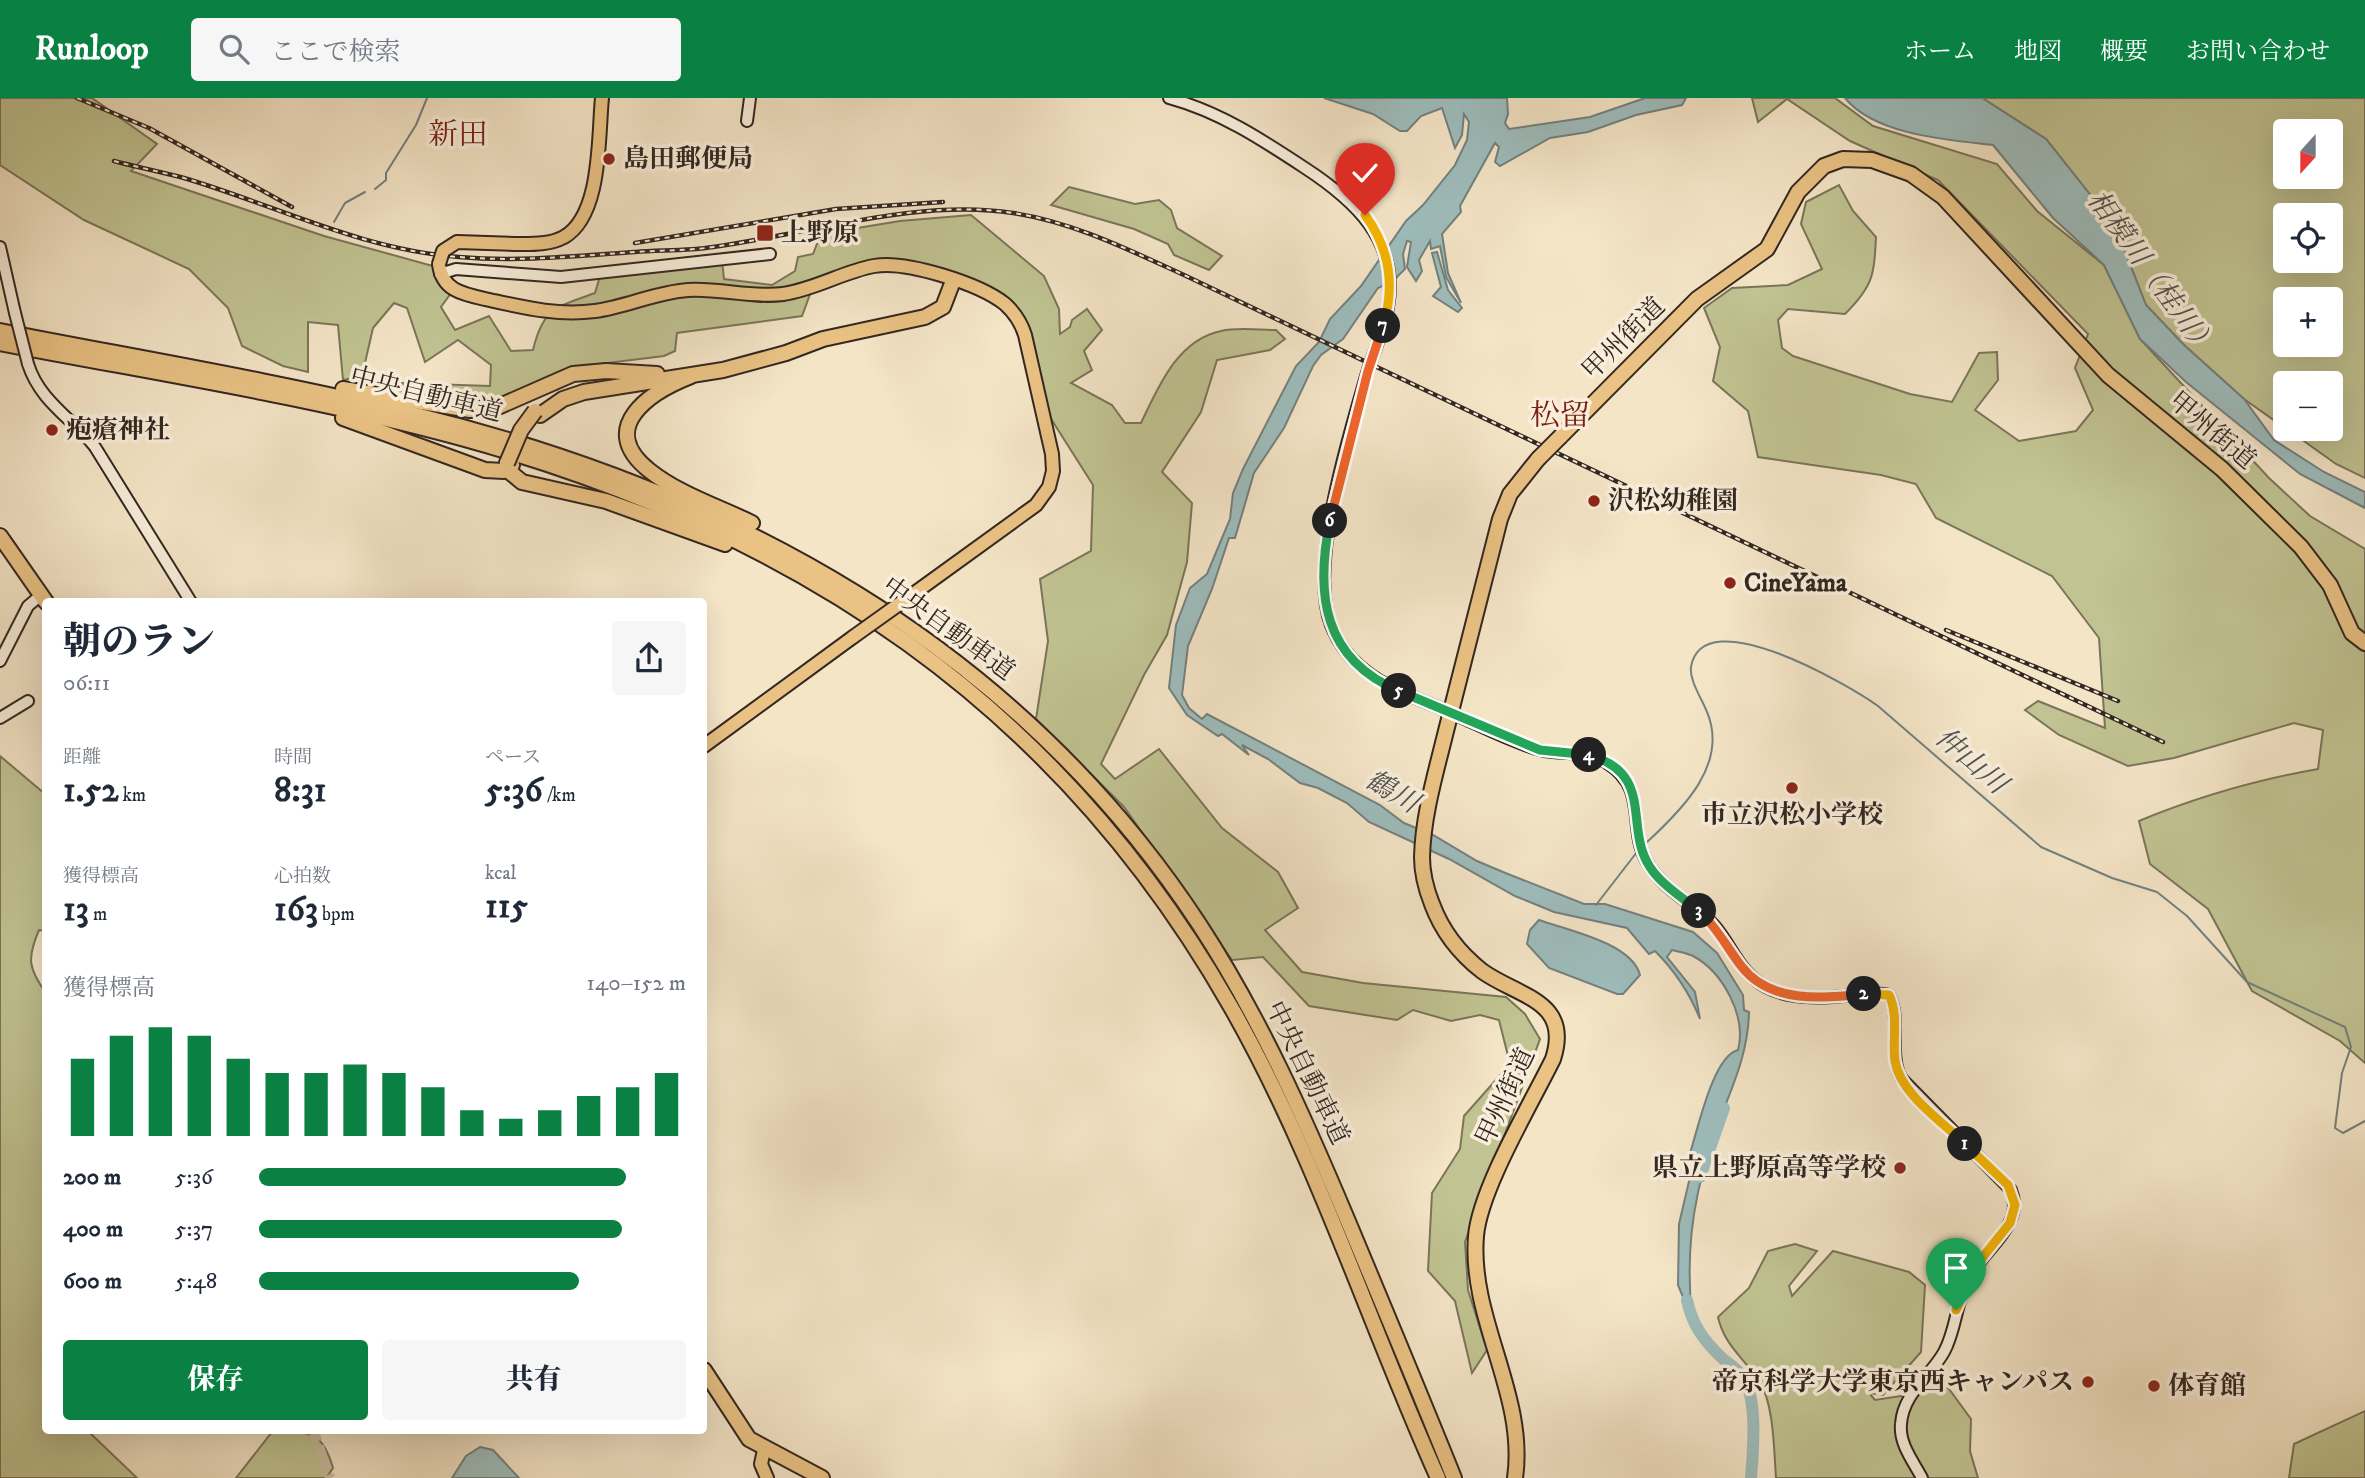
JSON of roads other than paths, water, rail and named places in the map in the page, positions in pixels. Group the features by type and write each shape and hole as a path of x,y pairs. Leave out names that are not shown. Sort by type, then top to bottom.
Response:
{"highway":[{"name":"甲州街道","path":"1515,1478 1517,1458 1514,1423 1479,1291 1475,1238 1483,1204 1553,1059 1558,1035 1554,1021 1544,1007 1485,973 1457,949 1444,931 1423,875 1423,845 1432,791 1500,519 1510,494 1538,459 1697,299 1767,249 1798,192 1816,172 1843,159 1872,160 1911,174 1943,197 2108,375 2244,489 2323,572 2348,625 2365,643"},
{"path":"161,373 357,422 485,470 498,472 509,466 521,430 555,396 578,387 657,374 925,312 939,304 953,281"},
{"path":"537,413 563,399 584,392 691,376 786,353 836,336 925,317 943,307 953,281"},
{"name":"中央自動車道","path":"0,331 241,377 417,415 621,477 770,542 923,635 993,690 1072,765 1143,847 1200,926 1270,1047 1304,1118 1454,1478"},
{"name":"中央自動車道","path":"0,343 302,400 500,449 667,509 737,540 817,582 901,637 1014,729 1101,820 1173,912 1233,1009 1284,1112 1438,1478"},
{"path":"241,377 330,387 460,410 500,406 573,374 606,371 657,374"},
{"path":"691,376 653,393 634,412 627,436 643,465 681,489 792,544 923,635"},
{"path":"509,466 523,482 629,509 737,548 817,582"},
{"path":"0,537 43,598"},
{"path":"707,1375 749,1440 822,1478"}],"main road":[{"path":"602,98 594,175 584,216 562,238 545,243 457,242 443,251 439,269 453,290 538,312 594,312 674,291 720,289 779,294 812,289 850,272 877,266 916,267 1003,303 1020,322 1052,454 1053,471 1044,496 1030,511 707,744"},
{"path":"747,121 750,98"},
{"path":"1169,98 1211,111 1247,130 1340,191 1371,224 1388,265 1388,309 1368,371 1324,556 1323,593 1332,629 1348,655 1366,673 1394,689 1540,750 1573,751 1606,762 1616,769 1631,790 1638,810 1639,839 1646,861 1654,872 1716,927 1741,965 1765,986 1779,992 1815,997 1880,993 1889,995 1893,1006 1895,1061 1901,1078 2011,1190 2015,1205 2010,1223 1974,1268 1962,1293 1944,1353 1905,1405 1901,1424 1903,1443 1922,1478"},
{"path":"0,247 28,365 49,402 83,432 95,447 189,598"},
{"path":"439,269 561,277 770,254"},
{"path":"0,661 28,606 42,599"},
{"path":"0,718 28,701"},
{"path":"764,1450 761,1464 767,1478"}],"water":[{"path":"1324,98 1507,98 1508,114 1505,123 1509,129 1590,117 1645,98 1686,98 1682,105 1636,115 1588,132 1550,138 1500,166 1495,162 1499,147 1495,143 1460,206 1461,212 1442,234 1448,273 1461,303 1446,277 1440,246 1431,249 1430,241 1419,260 1422,271 1416,281 1407,267 1411,242 1407,241 1403,254 1405,269 1393,281 1378,288 1343,339 1321,355 1313,366 1284,428 1254,473 1235,538 1229,538 1212,589 1188,646 1182,695 1189,708 1202,719 1207,714 1380,805 1404,823 1433,835 1477,861 1584,904 1605,904 1693,932 1717,953 1743,995 1744,1010 1749,1012 1748,1031 1740,1065 1709,1150 1694,1213 1690,1254 1692,1319 1678,1285 1679,1224 1694,1160 1690,1153 1714,1079 1729,1055 1738,1050 1740,1037 1736,1010 1723,984 1714,973 1704,963 1688,954 1672,950 1667,957 1695,992 1700,1019 1687,992 1669,967 1655,951 1649,954 1627,928 1554,912 1515,896 1449,859 1369,822 1347,803 1318,788 1300,783 1268,759 1242,745 1249,755 1222,734 1218,736 1187,715 1169,688 1176,625 1190,588 1207,574 1230,519 1233,493 1243,469 1296,366 1319,342 1330,319 1361,286 1406,221 1423,205 1455,165 1467,140 1469,122 1464,114 1462,135 1455,148 1442,108 1421,116 1407,131 1400,131 1373,114"},
{"path":"1845,98 1982,98 2046,139 2115,226 2146,305 2184,345 2244,399 2273,441 2324,472 2365,492 2365,508 2300,474 2186,382 2140,339 2104,265 2053,218 1993,145 1914,134 1893,128 1858,110"},
{"path":"1437,252 1448,290 1462,308 1458,312 1433,296 1441,287 1432,253"},
{"path":"1539,920 1612,946 1635,964 1640,975 1623,994 1617,994 1549,968 1527,944 1530,930"},
{"path":"480,1447 493,1450 519,1478 452,1478 466,1456"}],"waterway":[{"path":"375,189 386,180 386,173 416,125 427,98"},
{"path":"334,222 345,203 365,192"},
{"name":"仲山川","path":"1646,843 1687,801 1707,768 1712,750 1712,731 1691,672 1701,648 1721,642 1748,644 1778,654 1839,682 1878,706 2041,847 2112,878 2157,892 2187,916 2247,982 2345,1027 2351,1047 2342,1073 2335,1128 2343,1133 2365,1121"},
{"name":"仲山川","path":"1596,905 1637,852"},
{"name":"鶴川","path":"1700,1177 1724,1108"},
{"name":"鶴川","path":"1687,1300 1692,1317 1705,1339 1741,1374 1748,1387 1753,1412 1751,1478"}],"tunnel":[{"path":"315,1434 330,1478"}],"railway":[{"path":"77,98 149,128 292,207"},
{"path":"114,161 184,178 388,246 459,257 525,259 703,248 863,219 939,210 1013,213 1057,223 1100,238 1184,275 2163,742"},
{"path":"635,243 836,209 943,202"},
{"path":"1946,630 2118,701"}],"place":[{"name":"島田郵便局","path":"609,159"},
{"name":"上野原","path":"765,233"},
{"name":"疱瘡神社","path":"52,430"},
{"name":"沢松幼稚園","path":"1594,501"},
{"name":"CineYama","path":"1730,583"},
{"name":"市立沢松小学校","path":"1792,788"},
{"name":"県立上野原高等学校","path":"1900,1168"},
{"name":"帝京科学大学東京西キャンパス","path":"2088,1382"},
{"name":"体育館","path":"2154,1386"}],"district":[{"name":"新田","path":"458,135"},
{"name":"松留","path":"1560,416"}],"water label":[{"name":"相模川（桂川）","path":"2151,273"}]}
